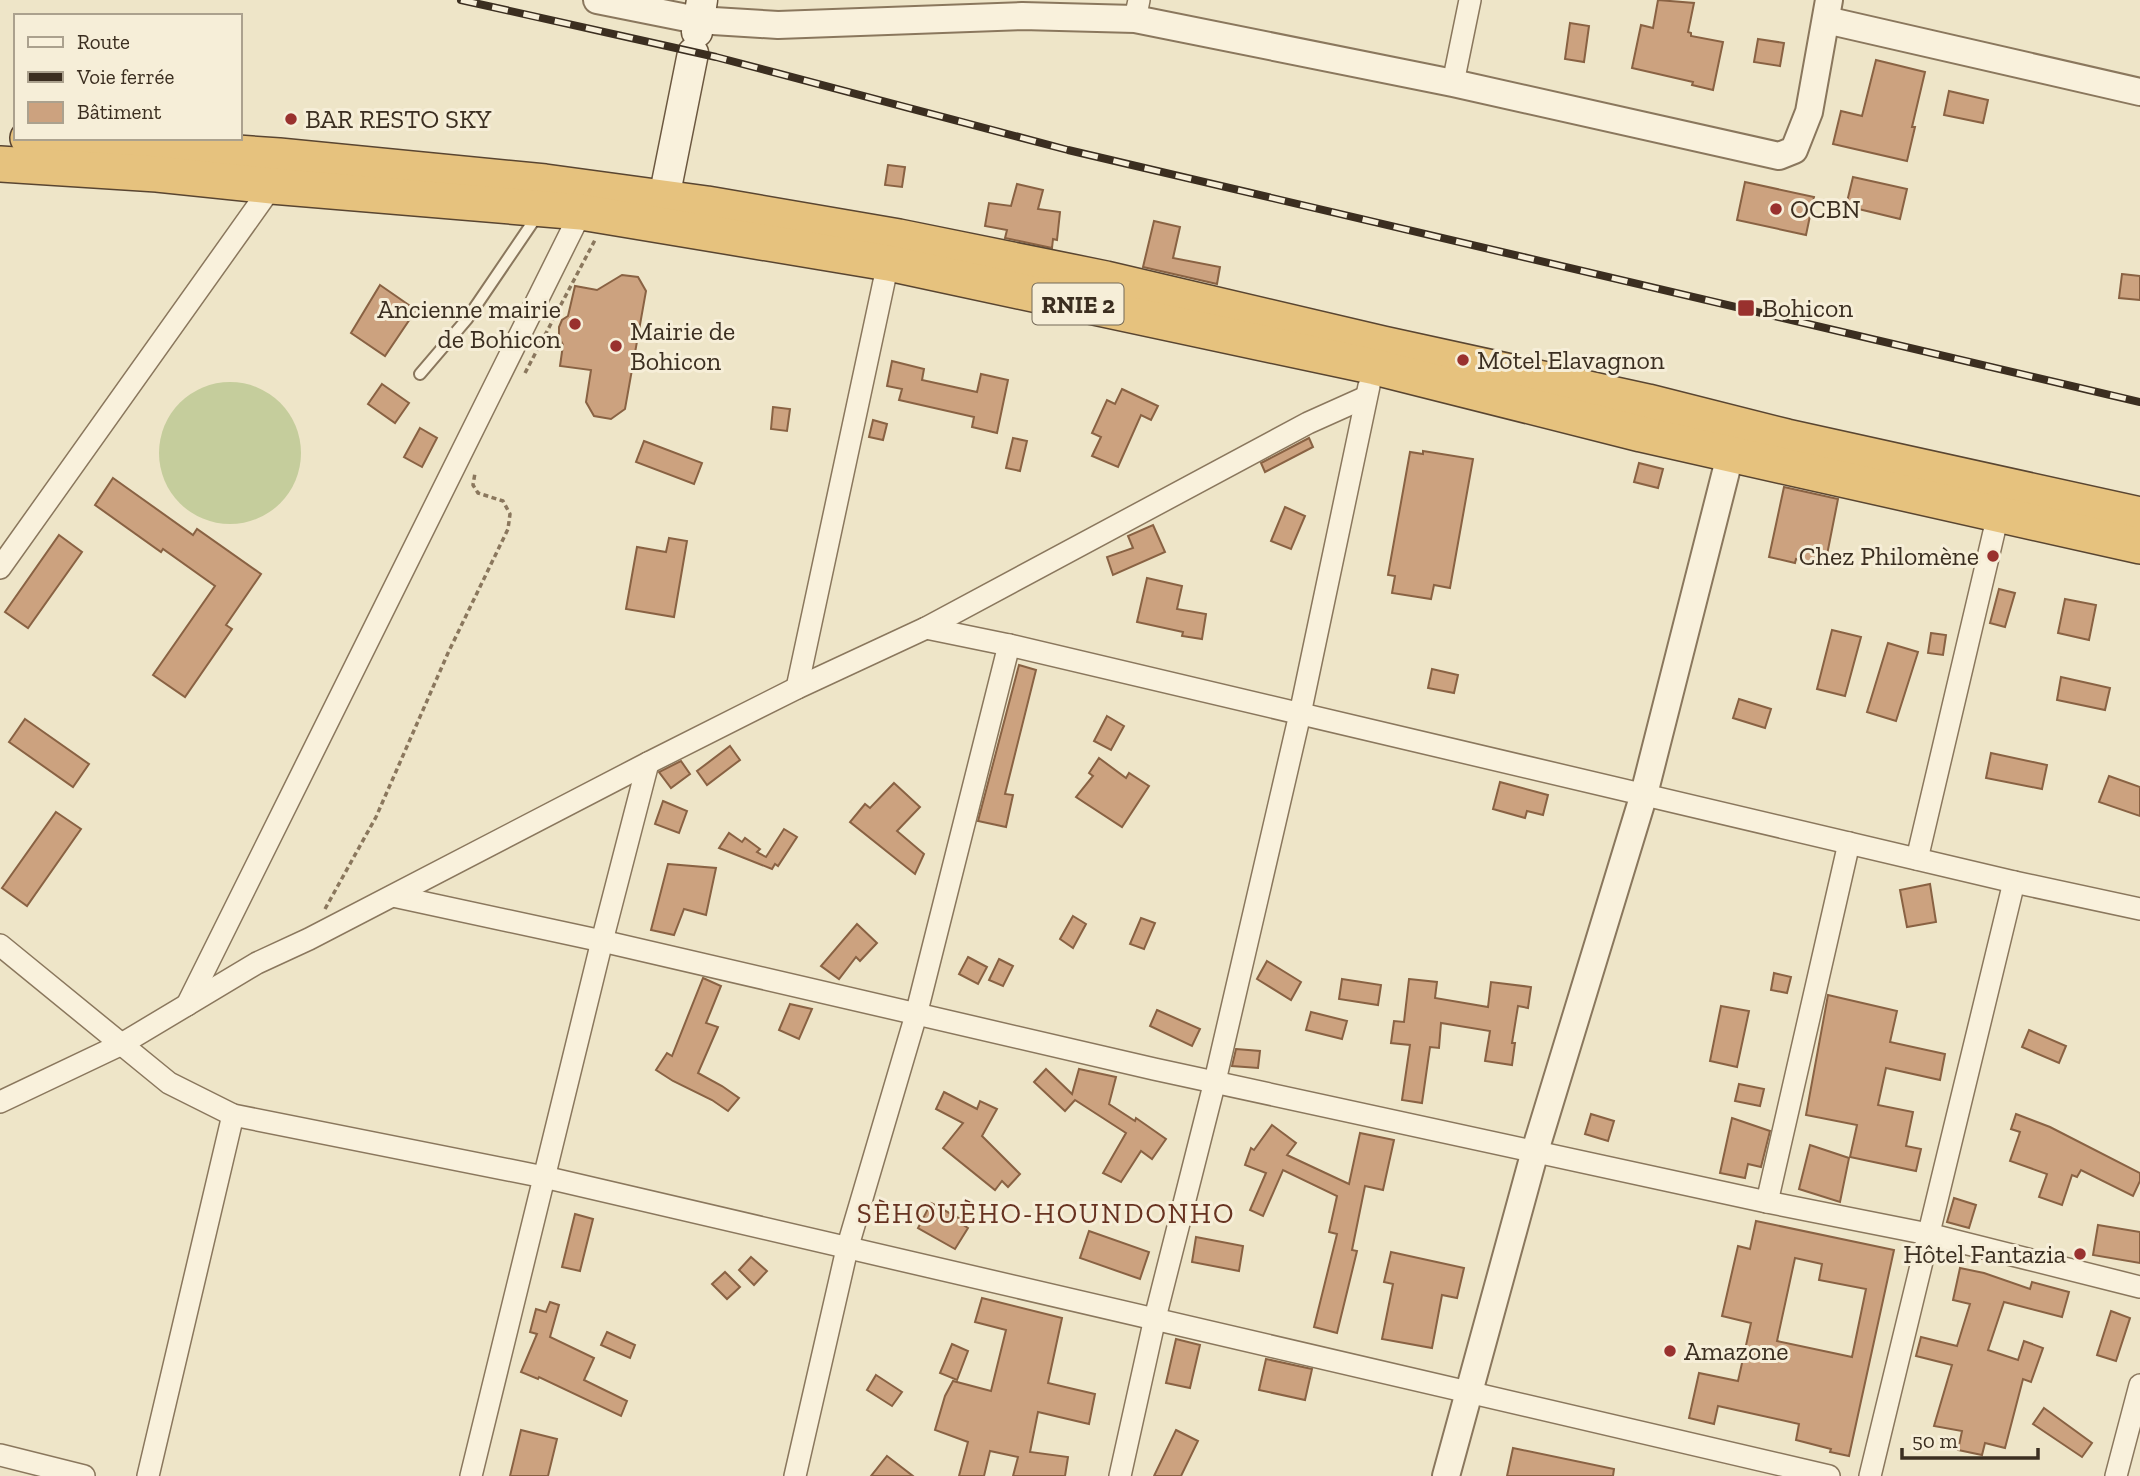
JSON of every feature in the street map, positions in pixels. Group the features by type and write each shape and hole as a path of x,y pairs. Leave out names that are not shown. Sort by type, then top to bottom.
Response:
{"highway":[{"name":"RNIE 2","path":"56,140 279,156 545,182 663,211 820,238 912,240 1374,369 1641,434 1734,439 2140,515"},
{"name":"RNIE 2","path":"0,164 144,173 595,213 663,211"},
{"name":"RNIE 2","path":"820,238 888,263 1103,294"},
{"name":"RNIE 2","path":"1734,439 1998,515 2140,546"}],"main road":[{"path":"663,211 697,26"}],"street":[{"path":"597,0 697,26 1022,16 1137,9 1779,156 1794,150 1809,112 1827,10 2140,92"},
{"path":"1453,83 1470,0"},
{"path":"0,568 272,186"},
{"path":"187,1005 595,213"},
{"path":"797,688 888,263"},
{"path":"0,1102 120,1045 257,963 309,939 797,688 926,628 1308,423 1374,369"},
{"path":"1120,1476 1155,1318 1215,1081 1300,714 1374,369"},
{"path":"1446,1476 1535,1152 1644,794 1734,439"},
{"path":"1917,859 1998,515"},
{"path":"926,628 1009,645 2014,882 2140,909"},
{"path":"796,1476 847,1249 916,1015 1009,645"},
{"path":"471,1476 648,763"},
{"path":"1767,1202 1849,843"},
{"path":"1870,1476 2014,882"},
{"path":"393,896 1535,1152 1928,1234 2140,1287"},
{"path":"0,945 169,1083 233,1115 544,1177 1829,1476"},
{"path":"148,1476 233,1115"},
{"path":"2116,1476 2140,1385"},
{"path":"0,1455 84,1476"}],"lane":[{"path":"420,374 467,319 542,208"}],"path":[{"path":"523,377 595,213"},
{"path":"309,939 376,817 448,653 508,529 510,514 503,501 478,493 473,485 474,474 480,461"}],"green space":[{"path":"230,382 257,387 280,403 296,426 301,453 296,480 280,503 257,519 230,524 203,519 180,503 164,480 159,453 164,426 180,403 203,387"}],"building":[{"path":"1658,0 1694,3 1688,32 1691,36 1723,42 1713,90 1692,85 1693,82 1632,68 1641,25 1653,28"},
{"path":"1570,23 1589,26 1584,62 1565,59"},
{"path":"1758,39 1784,43 1780,66 1754,62"},
{"path":"1876,60 1925,72 1907,161 1833,144 1841,111 1862,116"},
{"path":"1949,91 1988,100 1983,123 1944,115"},
{"path":"888,165 905,167 902,187 885,185"},
{"path":"1853,177 1907,189 1900,219 1846,206"},
{"name":"OCBN","path":"1745,182 1814,197 1806,235 1737,220"},
{"path":"1017,184 1043,190 1038,209 1060,212 1057,240 1053,239 1052,248 1005,238 1007,230 985,226 989,203 1011,206"},
{"path":"1154,221 1180,227 1173,258 1220,267 1217,284 1143,267"},
{"path":"2122,274 2140,276 2140,300 2119,298"},
{"name":"Mairie de Bohicon","path":"622,275 638,277 646,291 625,409 611,419 594,416 586,402 591,370 560,366 563,345 559,337 559,327 562,320 568,316 575,286 597,290"},
{"path":"380,285 416,310 385,356 351,333"},
{"path":"892,361 924,369 922,380 977,392 981,374 1008,380 997,433 972,427 974,417 899,400 902,389 887,386"},
{"path":"382,384 409,403 395,423 368,404"},
{"path":"1122,389 1158,406 1151,420 1141,415 1118,467 1092,456 1101,437 1092,433 1107,400 1115,404"},
{"path":"773,407 790,409 787,431 771,429"},
{"path":"873,420 887,424 883,440 869,437"},
{"path":"420,428 437,438 422,467 404,457"},
{"path":"1013,438 1027,441 1020,471 1006,468"},
{"path":"1309,438 1313,447 1265,472 1261,463"},
{"path":"644,441 702,463 694,484 636,462"},
{"path":"1423,451 1473,459 1450,588 1434,585 1431,599 1392,593 1395,576 1388,575 1410,452 1423,454"},
{"path":"1639,463 1663,469 1658,488 1634,482"},
{"path":"113,478 193,535 197,529 261,574 226,625 232,629 185,697 153,675 215,586 95,505"},
{"path":"1784,487 1838,499 1825,565 1796,559 1795,563 1769,557"},
{"path":"1285,507 1305,516 1291,549 1271,541"},
{"path":"1153,525 1165,552 1113,575 1107,557 1133,548 1128,536"},
{"path":"59,535 82,552 28,628 5,612"},
{"path":"669,538 687,541 674,617 626,609 637,547 666,552"},
{"path":"1147,578 1182,586 1177,609 1206,614 1202,639 1182,636 1183,632 1137,622"},
{"path":"1999,589 2015,593 2005,627 1990,623"},
{"path":"2065,599 2096,605 2089,640 2058,633"},
{"path":"1832,630 1861,637 1845,696 1817,689"},
{"path":"1931,633 1946,635 1943,655 1928,653"},
{"path":"1888,643 1918,652 1896,721 1867,712"},
{"path":"1019,665 1036,670 1005,794 1013,795 1006,827 978,821"},
{"path":"1432,669 1458,675 1454,693 1428,688"},
{"path":"2061,677 2110,688 2105,710 2057,700"},
{"path":"1739,699 1771,709 1765,728 1733,718"},
{"path":"1107,716 1124,726 1111,750 1094,741"},
{"path":"25,719 89,764 73,787 9,742"},
{"path":"730,746 740,760 707,785 697,771"},
{"path":"1991,753 2047,765 2042,789 1986,778"},
{"path":"1099,758 1126,778 1129,773 1149,786 1122,827 1076,797 1093,776 1089,773"},
{"path":"681,761 690,774 671,788 659,772"},
{"path":"2109,776 2140,787 2140,816 2099,802"},
{"path":"1500,782 1548,795 1543,815 1527,811 1525,818 1493,809"},
{"path":"894,783 920,807 897,831 924,854 915,874 850,822 865,804 870,808"},
{"path":"663,801 687,811 679,833 655,824"},
{"path":"56,812 81,829 27,906 2,888"},
{"path":"784,829 797,837 778,866 775,864 772,869 719,848 729,833 742,842 745,838 760,849 757,852 766,857"},
{"path":"668,864 716,868 706,915 684,909 674,935 651,930"},
{"path":"1930,884 1936,922 1907,927 1900,890"},
{"path":"1073,916 1086,924 1073,948 1060,939"},
{"path":"1141,918 1155,923 1144,949 1130,944"},
{"path":"857,924 877,943 860,961 856,957 839,979 821,966"},
{"path":"968,957 987,967 978,984 959,974"},
{"path":"999,959 1013,966 1003,986 989,980"},
{"path":"1267,961 1301,982 1291,1000 1257,979"},
{"path":"1774,973 1791,977 1787,993 1771,990"},
{"path":"703,978 721,986 706,1023 718,1027 698,1073 739,1098 728,1111 656,1070 667,1053 672,1056"},
{"path":"1342,979 1381,985 1378,1005 1339,999"},
{"path":"1409,979 1437,982 1435,998 1488,1007 1491,982 1531,987 1528,1008 1518,1006 1512,1043 1515,1043 1512,1065 1485,1061 1490,1031 1441,1023 1439,1048 1430,1047 1422,1103 1402,1100 1410,1045 1391,1043 1394,1021 1404,1022"},
{"path":"1828,995 1897,1011 1890,1042 1945,1054 1940,1080 1886,1068 1878,1105 1913,1112 1906,1146 1921,1149 1916,1171 1850,1157 1857,1125 1806,1115"},
{"path":"790,1004 812,1009 799,1039 779,1030"},
{"path":"1721,1006 1749,1011 1737,1067 1710,1061"},
{"path":"1157,1010 1200,1029 1192,1046 1150,1026"},
{"path":"1311,1012 1347,1021 1342,1039 1306,1030"},
{"path":"2029,1030 2066,1046 2059,1063 2022,1047"},
{"path":"1236,1049 1260,1051 1258,1068 1232,1066"},
{"path":"1046,1069 1072,1094 1079,1069 1116,1077 1109,1104 1135,1121 1136,1118 1166,1139 1152,1159 1141,1151 1121,1182 1103,1173 1126,1133 1075,1100 1065,1111 1034,1082"},
{"path":"1739,1084 1764,1089 1760,1106 1735,1101"},
{"path":"944,1092 977,1109 980,1101 997,1109 982,1136 1020,1174 1008,1187 1002,1181 995,1190 943,1148 963,1123 936,1109"},
{"path":"1591,1114 1614,1121 1608,1141 1585,1134"},
{"path":"2016,1114 2050,1127 2140,1173 2140,1181 2133,1196 2081,1170 2077,1177 2072,1175 2062,1205 2039,1197 2047,1174 2010,1161 2020,1132 2011,1129"},
{"path":"1732,1118 1770,1131 1761,1167 1748,1164 1745,1178 1720,1173"},
{"path":"1272,1125 1296,1143 1287,1155 1349,1184 1360,1133 1394,1140 1383,1190 1365,1186 1352,1250 1357,1251 1337,1333 1314,1327 1337,1234 1329,1232 1337,1196 1283,1170 1263,1216 1250,1210 1266,1173 1245,1165 1251,1148 1254,1150"},
{"path":"1810,1145 1849,1158 1840,1202 1799,1189"},
{"path":"1954,1198 1976,1205 1969,1228 1947,1222"},
{"path":"931,1203 968,1223 965,1226 968,1228 955,1249 918,1228"},
{"path":"575,1214 593,1219 580,1271 562,1267"},
{"path":"1756,1221 1894,1250 1849,1456 1796,1440 1799,1424 1718,1406 1714,1424 1689,1418 1699,1373 1738,1381 1751,1323 1722,1316 1738,1246 1750,1249","holes":["1795,1258 1822,1264 1819,1280 1866,1289 1852,1357 1777,1341"]},
{"path":"2098,1225 2140,1232 2140,1263 2093,1255"},
{"path":"1089,1231 1149,1252 1140,1279 1080,1258"},
{"path":"1196,1237 1243,1246 1239,1271 1192,1262"},
{"path":"1391,1252 1464,1268 1457,1298 1442,1295 1432,1348 1382,1339 1393,1284 1384,1282"},
{"path":"751,1257 767,1271 754,1285 739,1270"},
{"path":"1960,1268 1984,1273 2030,1289 2032,1282 2069,1292 2062,1317 2004,1302 1988,1350 2018,1360 2024,1341 2043,1348 2031,1382 2023,1379 2005,1448 1985,1443 1982,1455 1958,1450 1962,1431 1934,1426 1952,1365 1916,1356 1921,1337 1957,1346 1970,1304 1953,1300"},
{"path":"725,1272 740,1287 727,1299 712,1284"},
{"path":"982,1298 1062,1318 1048,1383 1095,1394 1089,1424 1038,1412 1030,1452 1068,1457 1065,1476 1013,1476 1018,1457 990,1451 984,1476 959,1476 968,1442 935,1430 945,1396 953,1381 991,1391 1006,1330 975,1322"},
{"path":"550,1302 559,1305 550,1337 594,1358 584,1380 627,1401 621,1416 539,1377 538,1379 521,1372 537,1334 530,1332 536,1309 546,1312"},
{"path":"2111,1311 2130,1318 2116,1361 2097,1355"},
{"path":"607,1332 635,1345 630,1358 601,1345"},
{"path":"1176,1339 1200,1345 1190,1388 1166,1383"},
{"path":"952,1344 968,1351 957,1380 940,1373"},
{"path":"1266,1359 1312,1369 1305,1400 1259,1390"},
{"path":"876,1375 902,1392 892,1406 867,1390"},
{"path":"2044,1408 2092,1443 2082,1457 2033,1424"},
{"path":"521,1430 557,1439 548,1476 510,1476"},
{"path":"1176,1430 1198,1441 1181,1476 1154,1476"},
{"path":"1513,1448 1614,1469 1613,1476 1507,1476"},
{"path":"887,1456 913,1476 871,1476"}],"railway":[{"path":"461,0 716,57 1068,150 2140,402"}],"place":[{"name":"BAR RESTO SKY","path":"291,119"},
{"name":"OCBN","path":"1776,209"},
{"name":"Bohicon","path":"1746,308"},
{"name":"Ancienne mairie de Bohicon","path":"575,324"},
{"name":"Mairie de Bohicon","path":"616,346"},
{"name":"Motel Elavagnon","path":"1463,360"},
{"name":"Chez Philomène","path":"1993,556"},
{"name":"Hôtel Fantazia","path":"2080,1254"},
{"name":"Amazone","path":"1670,1351"}],"district":[{"name":"SÈHOUÈHO-HOUNDONHO","path":"1046,1213"}]}
